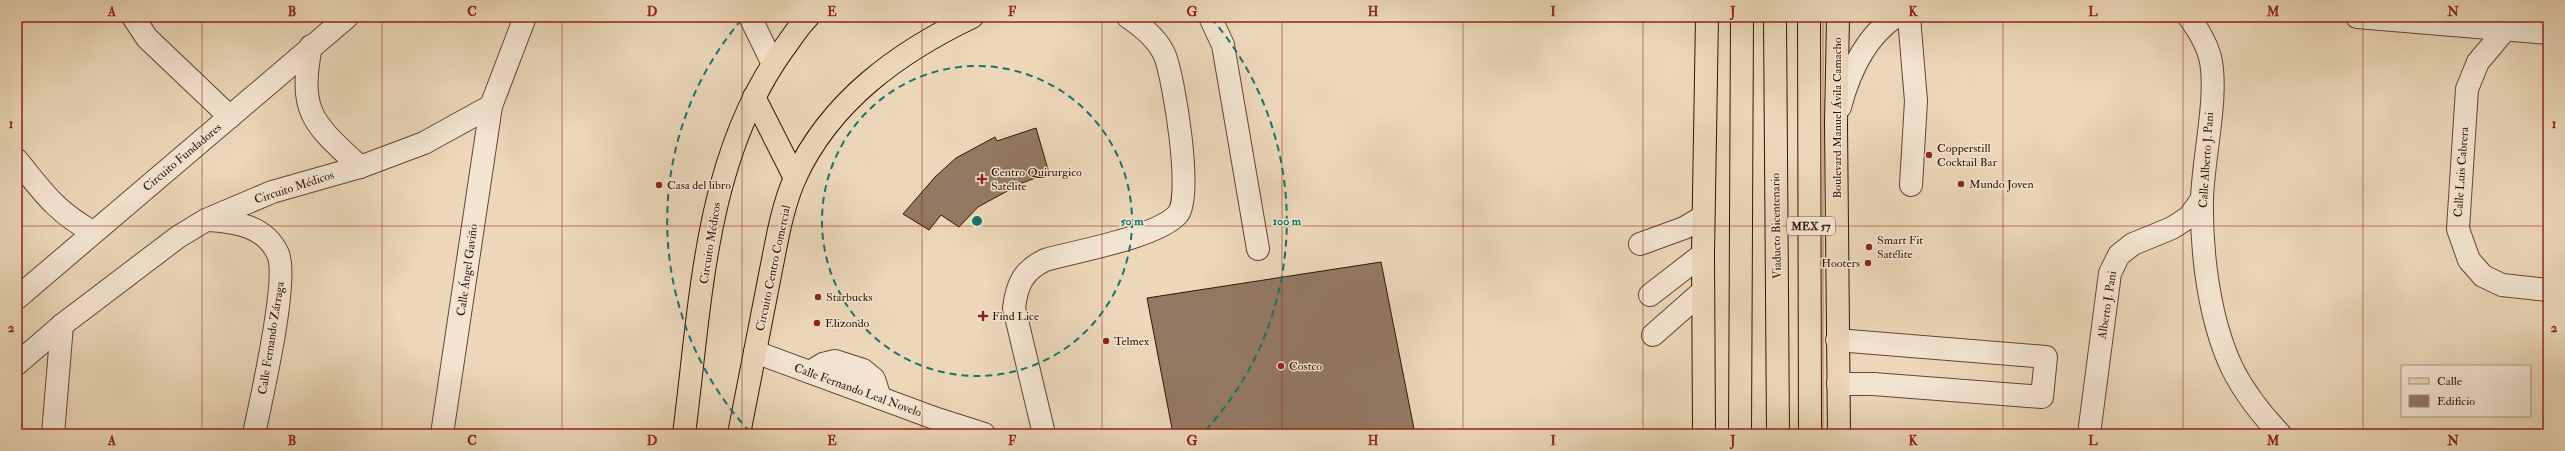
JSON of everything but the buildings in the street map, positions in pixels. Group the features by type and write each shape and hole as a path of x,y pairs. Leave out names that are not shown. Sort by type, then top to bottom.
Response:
{"main road":[{"name":"Circuito Médicos","path":"684,434 712,215 727,162 754,97 773,64 808,17"},
{"name":"Circuito Centro Comercial","path":"739,434 778,234 795,178 813,144 853,97 887,66 929,38 972,17"},
{"path":"1704,434 1703,254 1707,17"},
{"path":"1740,434 1742,17"},
{"name":"Viaducto Bicentenario","path":"1775,17 1778,434"},
{"name":"MEX 57","path":"1809,17 1810,434"},
{"name":"Boulevard Manuel Ávila Camacho","path":"1838,17 1836,124 1839,434"},
{"path":"754,97 795,178"}],"street":[{"path":"134,17 148,38 230,117"},
{"name":"Circuito Fundadores","path":"17,298 346,17"},
{"path":"491,106 525,17"},
{"path":"750,17 773,64"},
{"path":"1044,434 1014,308 1016,293 1022,279 1031,267 1045,260 1147,232 1167,224 1180,212 1185,190 1174,99 1164,56 1154,38 1128,17"},
{"path":"1210,17 1222,45 1258,249"},
{"path":"1836,124 1848,76 1871,40 1894,17"},
{"path":"1909,17 1916,101 1911,185"},
{"name":"Calle Alberto J. Pani","path":"2189,17 2202,36 2210,57 2212,79 2202,199 2205,257 2214,314 2232,368 2262,416 2280,434"},
{"path":"2357,17 2548,33"},
{"name":"Calle Luis Cabrera","path":"2505,30 2478,62 2467,89 2458,229 2469,260 2483,276 2502,285 2548,290"},
{"path":"311,46 305,84 311,113 328,135 360,167"},
{"name":"Circuito Médicos","path":"17,364 62,325 178,237 206,220 272,192 360,167 424,143 491,106"},
{"name":"Calle Ángel Gaviño","path":"442,434 491,106"},
{"path":"17,160 55,208 70,220 93,232"},
{"name":"Alberto J. Pani","path":"2089,434 2110,272 2119,255 2133,244 2178,224 2189,217 2202,199"},
{"path":"1640,244 1684,228 1704,218"},
{"name":"Calle Fernando Zárraga","path":"206,220 237,222 258,230 269,241 278,255 281,272 280,297 254,434"},
{"path":"1650,295 1703,254"},
{"path":"1654,335 1703,291"},
{"path":"53,434 62,325"},
{"path":"1837,340 2046,357 2042,396 1873,384 1838,384"},
{"name":"Calle Fernando Leal Novelo","path":"755,352 880,398 935,427 984,434"}],"place":[{"name":"Copperstill Cocktail Bar","path":"1929,155"},
{"name":"Centro Quirurgico Satélite","path":"982,179"},
{"name":"Mundo Joven","path":"1961,184"},
{"name":"Casa del libro","path":"659,185"},
{"name":"Smart Fit Satélite","path":"1869,247"},
{"name":"Hooters","path":"1868,263"},
{"name":"Starbucks","path":"818,297"},
{"name":"Find Lice","path":"983,316"},
{"name":"Elizondo","path":"817,323"},
{"name":"Telmex","path":"1106,341"},
{"name":"Costco","path":"1281,366"}]}
